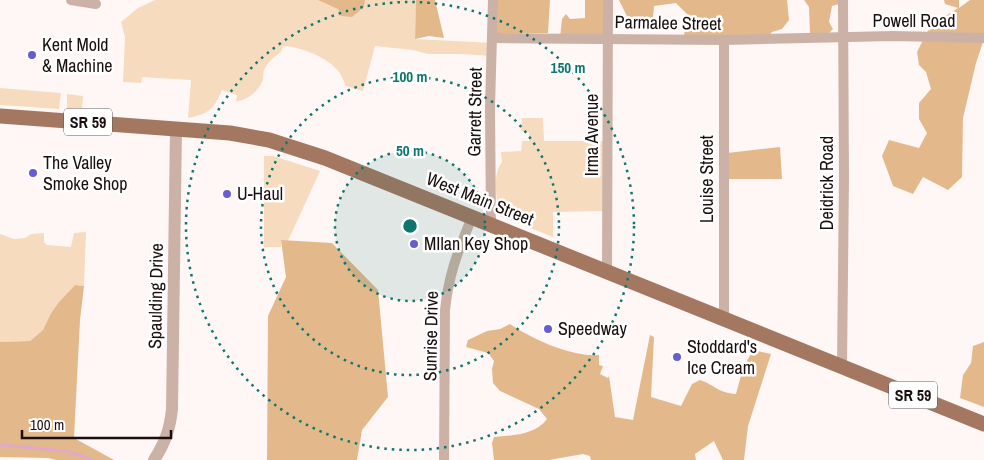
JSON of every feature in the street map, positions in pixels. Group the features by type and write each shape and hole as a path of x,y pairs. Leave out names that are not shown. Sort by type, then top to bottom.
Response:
{"main road":[{"name":"West Main Street","path":"0,116 251,136 289,145 491,224 842,366"},
{"name":"SR 59","path":"842,366 984,424"}],"street":[{"path":"72,0 96,4"},
{"name":"Garrett Street","path":"491,224 490,107 493,38 492,0"},
{"name":"Irma Avenue","path":"607,271 608,0"},
{"name":"Deidrick Road","path":"842,366 844,0"},
{"name":"Parmalee Street","path":"493,38 724,40 843,37"},
{"name":"Powell Road","path":"843,37 984,38"},
{"name":"Louise Street","path":"724,40 724,318"},
{"name":"Spaulding Drive","path":"154,460 171,425 176,129"},
{"name":"Sunrise Drive","path":"444,460 447,293 454,261 472,217"}],"shaded area":[{"path":"155,0 416,0 415,39 493,43 492,56 428,54 413,50 375,46 363,91 346,86 339,72 321,57 306,51 283,46 281,52 271,60 264,70 263,81 251,95 236,101 237,95 222,90 210,110 201,115 188,118 191,80 142,77 141,83 123,82 125,37 121,22 138,8"},
{"path":"318,0 365,0 364,7 352,17 341,16 338,9"},
{"path":"416,0 435,0 444,38 429,36 415,39"},
{"path":"496,0 550,0 548,33 497,34"},
{"path":"585,0 607,0 608,38 560,38 562,19 566,14 570,19 585,18"},
{"path":"619,0 787,0 789,20 782,29 772,32 769,36 684,36 687,14 676,3 654,6 652,31 631,28"},
{"path":"804,0 839,0 839,4 832,6 829,22 833,29 828,34 810,34 809,7"},
{"path":"944,0 959,0 959,8 970,0 984,0 984,39 976,63 963,118 962,177 948,190 923,177 913,194 893,186 882,156 889,140 919,148 927,133 919,119 919,103 931,89 926,72 919,65 917,52 927,32 938,21 958,8 945,4"},
{"path":"0,88 61,93 59,109 0,105"},
{"path":"67,94 83,96 82,111 67,110"},
{"path":"522,118 543,118 544,141 603,141 603,211 553,212 553,237 500,216 498,212 496,179 502,162 501,152 521,151 522,141 529,141 529,132 521,131"},
{"path":"780,147 782,179 728,179 727,153"},
{"path":"264,156 273,156 320,171 288,241 281,240 281,247 264,247"},
{"path":"86,232 84,286 75,285 51,313 43,330 30,341 0,342 0,234 14,239 25,238 31,234 44,233 44,242 47,245 71,247 74,233"},
{"path":"281,240 332,243 378,290 388,397 362,430 357,460 267,460 268,316 286,277"},
{"path":"75,285 84,286 80,320 74,438 114,460 56,460 48,458 0,457 0,342 30,341 43,330 51,313"},
{"path":"510,324 552,346 576,353 599,355 599,365 603,366 600,374 608,378 609,376 615,417 633,420 650,335 654,337 651,397 681,406 692,384 700,380 721,390 736,394 743,368 753,350 771,354 748,426 744,460 723,460 714,441 695,454 696,460 591,460 590,456 583,454 549,460 494,460 492,443 494,437 516,435 530,431 547,419 539,409 500,391 493,383 492,369 494,361 488,353 466,347 468,340 487,331 500,329"},
{"path":"984,342 984,407 960,398 963,375 971,363 973,346"}],"waterway":[{"path":"0,445 67,451 93,460"}],"place":[{"name":"Kent Mold & Machine","path":"32,55"},
{"name":"The Valley Smoke Shop","path":"33,173"},
{"name":"U-Haul","path":"227,194"},
{"name":"MIlan Key Shop","path":"414,244"},
{"name":"Speedway","path":"548,329"},
{"name":"Stoddard's Ice Cream","path":"677,357"}]}
